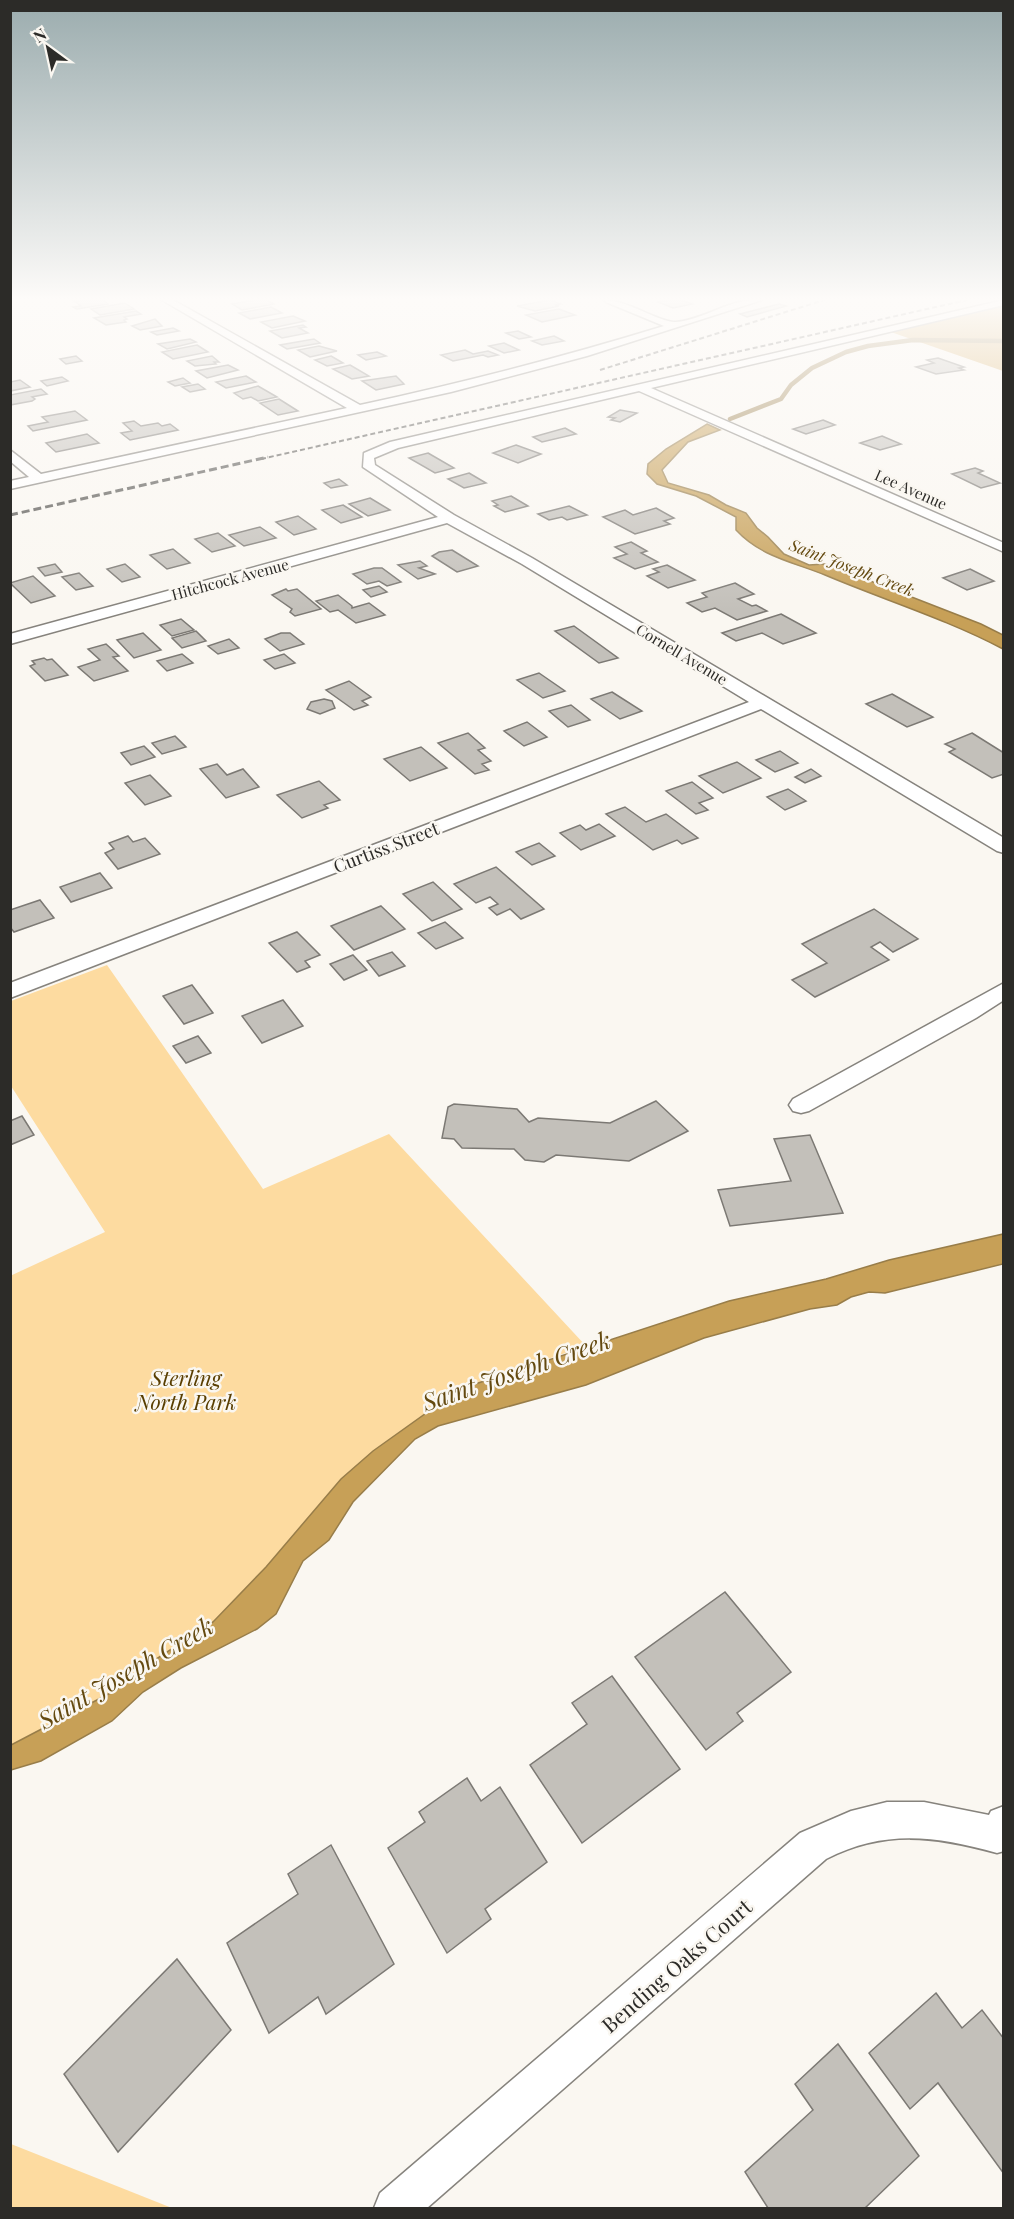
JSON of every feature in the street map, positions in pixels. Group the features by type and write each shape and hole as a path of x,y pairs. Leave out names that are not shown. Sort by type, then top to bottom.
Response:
{"street":[{"path":"347,404 358,410"},
{"path":"10,485 385,404"},
{"name":"Cornell Avenue","path":"574,404 394,445 368,456 369,467 449,518 527,561 1004,847"},
{"name":"Lee Avenue","path":"676,404 1004,548"},
{"path":"10,454 39,479"},
{"name":"Hitchcock Avenue","path":"10,639 449,518"},
{"name":"Curtiss Street","path":"10,990 761,703"},
{"path":"801,1105 968,1014 1004,990"},
{"name":"Bending Oaks Court","path":"395,2208 813,1846 852,1828 894,1819 954,1823 1001,1834"}],"green space":[{"name":"Sterling North Park","path":"107,965 263,1189 389,1134 586,1346 460,1389 373,1451 341,1479 266,1567 213,1622 153,1661 116,1690 11,1745 10,1276 105,1232 11,1086 11,1001"},
{"path":"11,2144 172,2208 11,2208"}],"shaded area":[{"path":"707,424 720,430 688,442 662,470 668,483 709,495 746,513 757,528 784,554 809,565 832,566 981,624 1003,635 1003,649 937,619 767,553 736,530 736,517 696,496 657,484 647,474 648,464 666,449"},
{"path":"1003,1234 1003,1264 885,1293 869,1292 851,1297 837,1305 810,1309 704,1338 586,1385 438,1426 415,1439 353,1502 329,1540 303,1561 276,1614 257,1629 181,1668 143,1692 112,1721 41,1761 11,1770 11,1745 116,1690 153,1661 213,1622 266,1567 341,1479 373,1451 460,1389 729,1301 826,1279 889,1260"}],"building":[{"path":"261,404 286,404 298,411 278,415"},
{"path":"620,410 637,413 620,422 608,417"},
{"path":"75,411 87,420 33,431 28,426 48,422 42,417"},
{"path":"823,420 835,425 806,434 793,429"},
{"path":"134,421 141,426 158,423 162,426 170,424 178,430 130,440 121,433 132,431 123,423"},
{"path":"565,428 576,434 542,442 533,437"},
{"path":"87,434 99,443 56,452 46,443"},
{"path":"882,436 901,444 880,450 860,443"},
{"path":"516,445 541,454 518,463 493,453"},
{"path":"428,453 454,468 435,473 409,458"},
{"path":"975,468 983,471 978,473 1000,483 981,488 952,474"},
{"path":"469,473 486,483 464,488 448,479"},
{"path":"339,479 347,485 331,488 324,483"},
{"path":"511,496 528,506 505,512 494,506 498,505 492,501"},
{"path":"370,498 390,510 368,516 349,504"},
{"path":"343,505 362,517 341,523 322,510"},
{"path":"569,506 587,515 567,520 562,517 549,520 538,514"},
{"path":"656,508 674,518 664,521 670,524 635,534 603,517 625,510 633,515"},
{"path":"298,516 316,529 294,535 276,522"},
{"path":"260,527 276,538 244,546 229,535"},
{"path":"218,533 235,546 212,552 195,539"},
{"path":"631,542 647,551 641,553 658,562 635,569 614,558 627,554 615,547"},
{"path":"173,549 190,563 167,569 150,555"},
{"path":"452,550 478,566 457,572 432,556 439,552"},
{"path":"420,561 427,566 419,568 435,574 418,579 398,565"},
{"path":"55,564 62,572 45,576 38,568"},
{"path":"125,564 140,577 122,582 107,569"},
{"path":"667,565 695,580 668,588 647,576 659,572 653,569"},
{"path":"382,568 401,582 387,586 379,581 367,584 353,574"},
{"path":"970,569 994,581 967,590 943,578"},
{"path":"79,573 93,586 76,590 62,577"},
{"path":"33,576 55,596 31,603 10,583"},
{"path":"735,583 754,594 738,599 767,611 737,620 715,608 702,612 687,603 707,597 702,593"},
{"path":"379,586 387,592 371,597 363,590"},
{"path":"286,589 288,591 297,589 321,609 295,616 290,612 292,609 272,595"},
{"path":"338,595 352,608 369,603 385,615 356,623 338,610 330,612 316,601"},
{"path":"781,614 816,633 783,644 762,633 736,641 722,633"},
{"path":"181,619 194,630 172,636 160,625"},
{"path":"574,626 618,658 599,663 555,631"},
{"path":"196,631 206,641 182,648 172,638"},
{"path":"143,633 161,650 134,658 117,640"},
{"path":"281,633 290,633 304,644 280,651 265,639"},
{"path":"229,639 239,648 218,654 208,646"},
{"path":"106,644 119,656 113,657 128,671 94,681 78,667 100,660 88,649"},
{"path":"182,654 193,663 167,671 157,661"},
{"path":"284,654 295,663 275,669 264,660"},
{"path":"52,659 68,675 45,681 30,666 35,664 32,661"},
{"path":"539,673 565,691 543,698 517,680"},
{"path":"349,681 371,697 362,701 368,705 354,710 326,690"},
{"path":"612,692 642,711 620,719 591,699"},
{"path":"892,694 933,717 907,727 866,704"},
{"path":"324,699 332,701 335,708 320,714 307,709 311,702"},
{"path":"571,705 590,720 568,727 549,711"},
{"path":"527,722 547,737 524,746 504,731"},
{"path":"468,733 485,748 478,750 491,761 482,764 489,770 475,774 438,743"},
{"path":"972,733 1004,753 1004,774 992,778 949,752 955,749 945,744"},
{"path":"175,736 186,747 162,754 152,743"},
{"path":"144,746 155,757 131,765 121,753"},
{"path":"421,747 447,768 410,781 384,759"},
{"path":"780,751 798,763 775,772 756,760"},
{"path":"737,762 761,778 723,793 699,776"},
{"path":"217,764 227,775 243,769 259,787 226,798 200,769"},
{"path":"811,769 821,776 805,783 795,777"},
{"path":"150,775 171,796 145,805 125,783"},
{"path":"319,781 340,800 324,805 328,808 302,818 277,795"},
{"path":"692,782 713,798 699,803 708,810 696,814 666,791"},
{"path":"788,789 806,801 785,810 767,797"},
{"path":"625,807 646,822 666,814 698,838 682,844 677,840 653,850 606,814"},
{"path":"599,824 615,836 581,850 560,833 580,825 586,830"},
{"path":"128,836 133,842 145,838 160,854 118,869 105,853 114,849 109,843"},
{"path":"539,843 555,856 532,865 516,852"},
{"path":"496,867 544,909 521,919 510,909 497,915 489,908 498,904 490,897 476,903 454,884"},
{"path":"100,873 112,888 71,902 60,887"},
{"path":"433,882 462,909 432,921 403,894"},
{"path":"40,900 54,918 14,932 10,927 10,910"},
{"path":"381,906 405,929 354,950 331,926"},
{"path":"874,909 918,939 893,952 880,942 871,947 889,960 815,997 792,980 827,963 802,944"},
{"path":"445,922 463,938 436,949 418,933"},
{"path":"297,932 320,955 305,961 310,967 297,972 269,943"},
{"path":"392,952 405,966 379,976 367,961"},
{"path":"353,955 367,970 344,980 330,964"},
{"path":"192,985 213,1013 184,1024 163,996"},
{"path":"283,1000 303,1026 262,1043 242,1016"},
{"path":"198,1036 211,1053 186,1063 173,1046"},
{"path":"656,1101 688,1131 629,1161 556,1155 544,1162 525,1160 514,1149 462,1148 454,1139 442,1138 448,1107 454,1104 517,1109 529,1122 538,1118 610,1123"},
{"path":"22,1116 34,1135 10,1145 10,1121"},
{"path":"810,1135 843,1213 730,1226 718,1190 791,1181 774,1139"},
{"path":"725,1592 791,1672 737,1713 743,1721 706,1750 635,1657"},
{"path":"612,1676 680,1769 582,1843 530,1765 587,1724 572,1703"},
{"path":"467,1778 481,1801 500,1787 547,1862 485,1909 491,1919 447,1953 388,1848 425,1822 419,1812"},
{"path":"331,1845 394,1964 326,2014 318,1997 269,2033 227,1943 298,1894 288,1874"},
{"path":"177,1959 231,2030 118,2152 64,2074"},
{"path":"936,1993 962,2028 982,2010 1004,2039 1004,2174 938,2083 910,2109 869,2053"},
{"path":"838,2044 919,2156 865,2208 768,2208 745,2172 813,2110 795,2084"}],"waterway":[{"name":"Saint Joseph Creek","path":"730,419 769,404"}],"railway":[{"path":"261,459 507,404"},
{"path":"10,515 268,457"}]}
